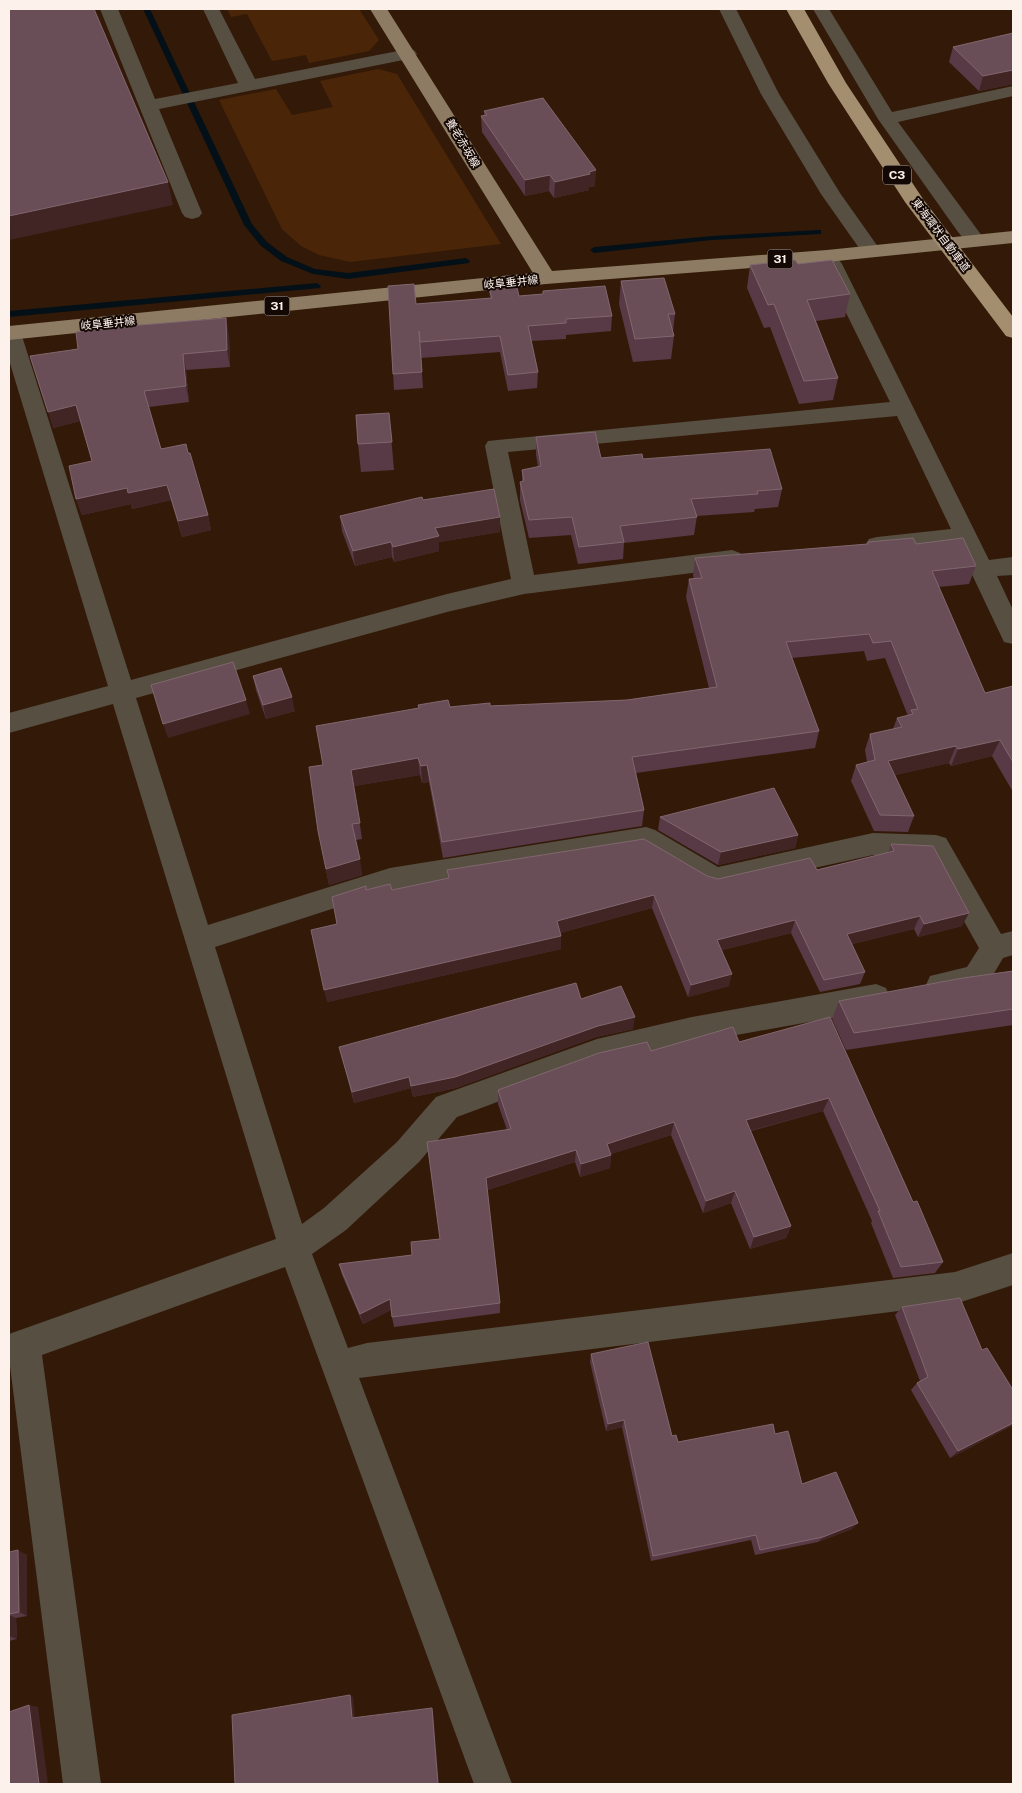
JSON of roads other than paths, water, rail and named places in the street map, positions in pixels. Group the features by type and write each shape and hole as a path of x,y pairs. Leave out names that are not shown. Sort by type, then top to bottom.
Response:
{"highway":[{"name":"東海環状自動車道","path":"795,9 837,82 915,202 1013,331"}],"main road":[{"name":"養老赤坂線","path":"379,9 546,278"},
{"name":"岐阜垂井線","path":"10,333 546,278 828,256 1013,236"}],"street":[{"path":"130,9 110,10 192,213"},
{"path":"211,9 249,86"},
{"path":"727,9 770,94 832,194 871,251"},
{"path":"821,9 888,119 975,240"},
{"path":"149,106 408,54"},
{"path":"888,119 1013,91"},
{"path":"828,256 904,408 1013,635"},
{"path":"10,333 25,410 121,691 294,1248 493,1784"},
{"path":"524,585 496,446 904,408"},
{"path":"858,547 965,536"},
{"path":"9,723 447,603 524,585 633,570 750,558"},
{"path":"982,568 1013,566"},
{"path":"82,1784 17,1347 294,1248 335,1218 408,1152 447,1107 597,1052 692,1030 976,978 1004,945 936,846 873,844 715,878 646,838 390,879 198,940"},
{"path":"339,1367 367,1359 956,1288 1013,1269"}],"waterway":[{"path":"146,9 248,225 264,244 284,259 313,271 348,276 466,261"},
{"path":"594,250 712,238 818,232"},
{"path":"9,314 317,286"}]}
